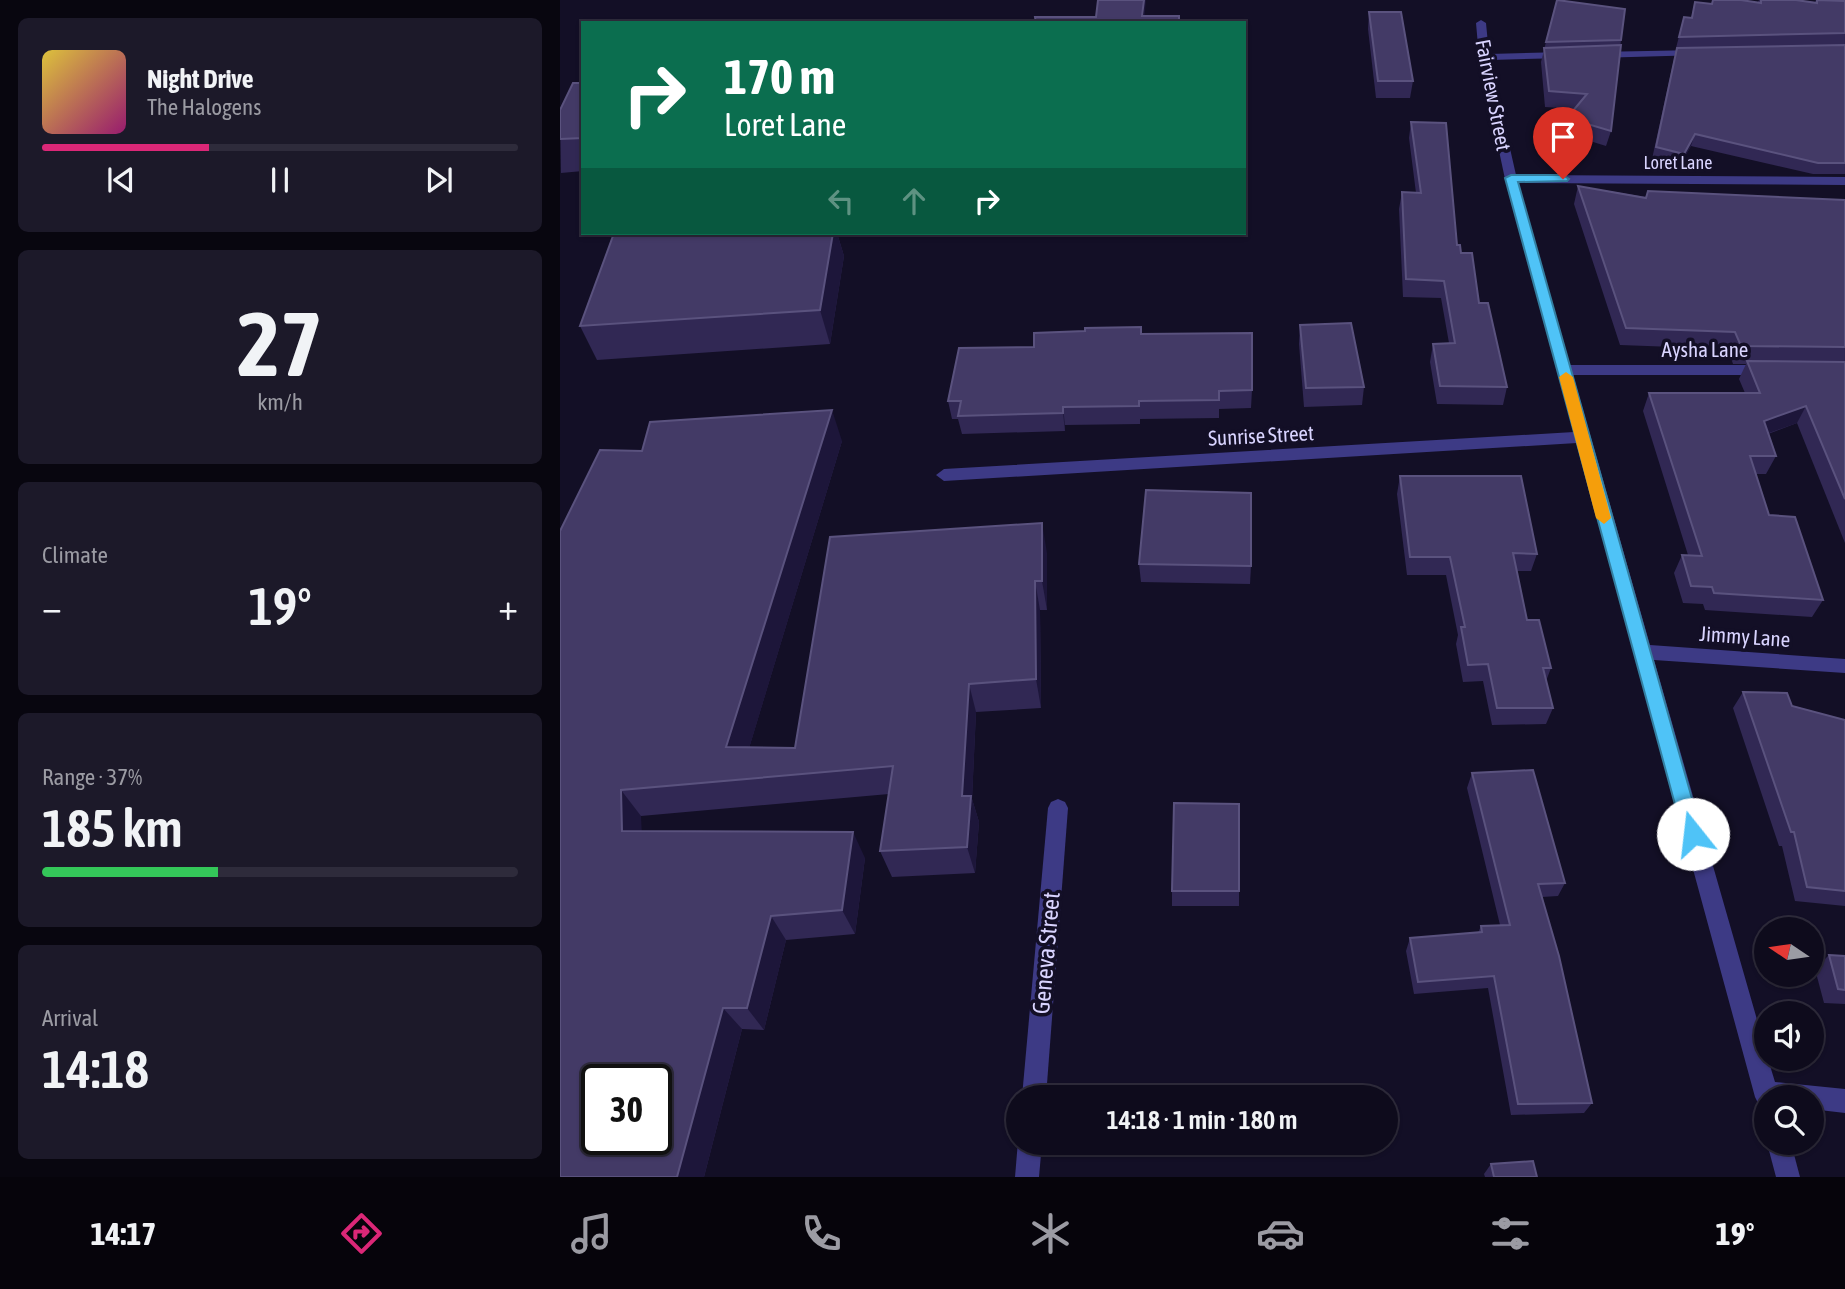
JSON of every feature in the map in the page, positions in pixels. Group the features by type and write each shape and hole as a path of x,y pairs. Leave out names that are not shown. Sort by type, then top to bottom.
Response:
{"street":[{"name":"Fairview Street","path":"1481,23 1484,57 1511,178 1763,1085"},
{"path":"1484,57 1709,53"},
{"name":"Loret Lane","path":"1511,178 1845,181"},
{"name":"Aysha Lane","path":"1564,370 1780,371"},
{"name":"Sunrise Street","path":"944,475 1581,437"},
{"name":"Jimmy Lane","path":"1641,652 1845,666"},
{"name":"Geneva Street","path":"1035,1085 1058,808"},
{"path":"1824,1099 1845,1101"},
{"path":"1027,1177 1029,1155"},
{"path":"1782,1155 1788,1177"}],"building":[{"path":"1098,0 1144,0 1142,16 1179,16 1179,21 1036,21 1035,17 1096,17"},
{"path":"1557,0 1625,9 1621,40 1546,42"},
{"path":"1713,0 1761,3 1761,0 1817,3 1817,0 1845,1 1845,33 1679,37 1684,17 1692,18 1695,2 1712,4"},
{"path":"1369,12 1401,12 1413,81 1378,81"},
{"path":"1621,45 1611,131 1567,118 1587,94 1549,91 1544,48"},
{"path":"1845,45 1845,163 1818,163 1695,134 1684,154 1656,147 1677,48"},
{"path":"573,83 581,83 581,138 560,139 560,110"},
{"path":"1411,122 1446,123 1457,245 1460,245 1461,253 1472,253 1479,303 1488,303 1507,387 1440,386 1433,344 1455,343 1444,281 1406,279 1402,192 1421,193"},
{"path":"1578,186 1646,198 1648,191 1845,200 1845,347 1741,346 1735,332 1626,328"},
{"path":"833,235 820,310 580,326 613,236"},
{"path":"1351,323 1364,387 1306,388 1300,325"},
{"path":"1141,327 1141,334 1252,333 1252,390 1219,391 1219,400 1139,401 1139,406 1063,407 1063,413 958,416 961,401 948,401 959,348 1034,347 1034,333 1085,331 1085,328"},
{"path":"1747,361 1845,362 1845,499 1806,406 1764,421 1776,456 1750,456 1769,515 1795,517 1823,600 1714,593 1712,587 1691,586 1682,555 1702,556 1649,393 1760,393"},
{"path":"832,410 726,747 795,748 830,537 1042,523 1042,581 1035,581 1036,679 969,684 962,796 971,796 967,847 880,851 893,766 621,790 622,831 853,832 842,910 771,916 747,1008 723,1008 677,1177 560,1177 560,531 600,450 642,451 650,422"},
{"path":"1400,476 1521,476 1537,554 1513,553 1527,620 1539,620 1551,668 1543,668 1553,708 1497,708 1488,664 1468,665 1461,627 1465,627 1450,557 1410,557"},
{"path":"1146,490 1251,493 1251,566 1139,564"},
{"path":"1743,692 1787,693 1792,706 1845,720 1845,891 1807,887 1794,832 1791,832"},
{"path":"1533,770 1565,883 1538,884 1559,956 1592,1103 1518,1104 1494,976 1418,982 1410,938 1482,932 1481,926 1510,925 1472,773"},
{"path":"1174,803 1239,804 1239,891 1172,891"},
{"path":"1829,955 1845,956 1845,990 1838,989"},
{"path":"1533,1161 1537,1177 1494,1177 1491,1164"}],"slow traffic":[{"path":"1566,377 1604,518"}],"route":[{"path":"1563,179 1511,178 1693,834"}]}
